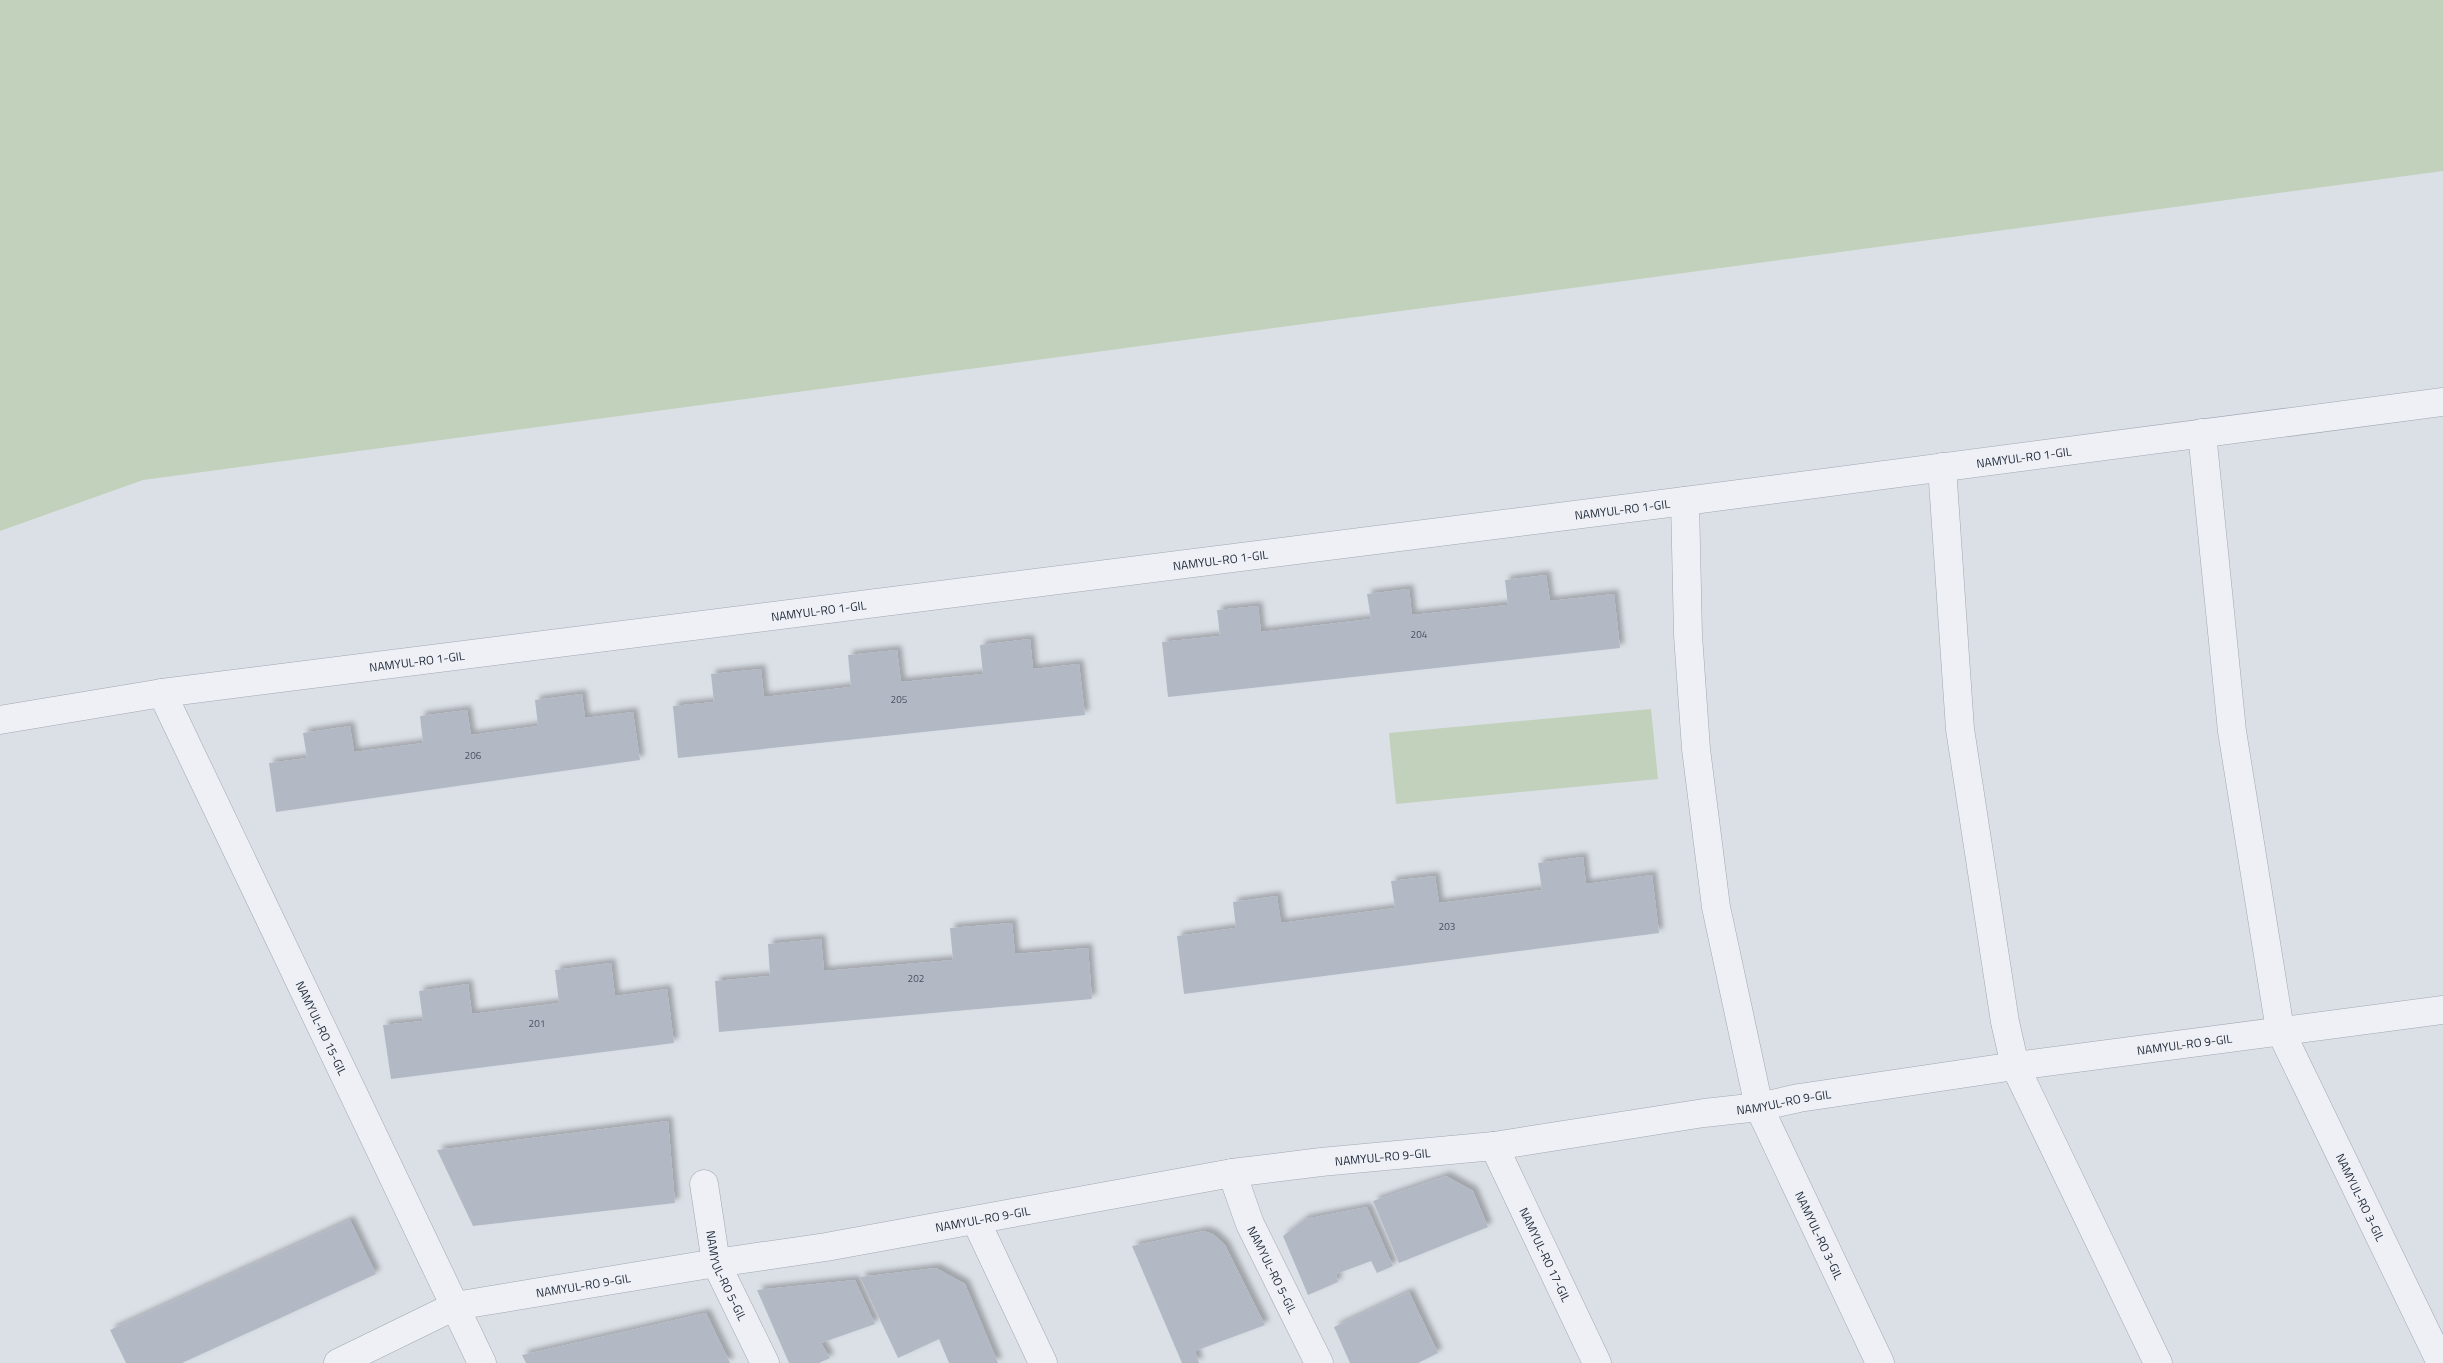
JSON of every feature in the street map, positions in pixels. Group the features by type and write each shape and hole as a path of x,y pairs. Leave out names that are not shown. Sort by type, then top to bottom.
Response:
{"street":[{"name":"NAMYUL-RO 1-GIL","path":"0,720 162,693 1685,502 2443,402"},
{"name":"NAMYUL-RO 3-GIL","path":"2202,433 2232,731 2280,1030 2441,1363"},
{"path":"1942,467 1960,729 2005,1022 2015,1066 2158,1363"},
{"name":"NAMYUL-RO 3-GIL","path":"1685,502 1688,635 1696,749 1716,907 1759,1107 1880,1363"},
{"name":"NAMYUL-RO 15-GIL","path":"162,693 482,1363"},
{"name":"NAMYUL-RO 9-GIL","path":"338,1363 455,1306 826,1247 1232,1173 1322,1162 1494,1146 1704,1113 1759,1107 1799,1098 2015,1066 2443,1010"},
{"name":"NAMYUL-RO 17-GIL","path":"1494,1146 1597,1363"},
{"name":"NAMYUL-RO 5-GIL","path":"1232,1173 1250,1224 1319,1363"},
{"name":"NAMYUL-RO 5-GIL","path":"704,1184 716,1263 765,1363"},
{"path":"976,1221 1043,1363"}],"green space":[{"path":"0,0 2443,0 2443,171 143,480 0,531"},
{"path":"1651,709 1658,779 1396,804 1389,733"}],"building":[{"path":"1546,575 1550,601 1614,594 1620,648 1168,697 1162,642 1220,636 1217,610 1258,606 1261,632 1371,619 1367,594 1409,589 1412,615 1508,605 1505,580"},
{"path":"1030,639 1033,669 1079,664 1085,715 678,758 673,706 714,702 711,674 761,669 764,697 851,687 848,655 897,650 901,682 983,674 980,645"},
{"path":"582,694 585,718 633,712 640,760 276,812 269,763 307,758 303,733 350,726 354,752 423,743 420,716 467,710 471,735 538,726 535,700"},
{"path":"1583,857 1586,884 1652,875 1659,933 1184,994 1177,936 1236,928 1233,902 1277,896 1281,923 1395,908 1391,881 1435,876 1439,903 1542,890 1538,863"},
{"path":"1012,923 1015,954 1088,948 1092,999 719,1032 715,981 770,976 768,944 821,939 824,971 953,960 950,928"},
{"path":"611,963 615,996 667,989 674,1043 391,1079 383,1025 423,1021 419,991 468,984 472,1014 559,1003 555,970"},
{"path":"668,1121 675,1203 473,1226 437,1150"},
{"path":"1446,1176 1473,1191 1488,1227 1399,1263 1373,1201"},
{"path":"1367,1207 1393,1266 1377,1273 1371,1261 1336,1274 1338,1282 1308,1295 1283,1236 1305,1219"},
{"path":"350,1220 376,1274 182,1363 126,1363 110,1330"},
{"path":"1204,1231 1213,1234 1225,1245 1265,1325 1195,1351 1199,1363 1182,1363 1132,1246"},
{"path":"936,1268 965,1284 998,1363 949,1363 939,1339 898,1358 860,1277"},
{"path":"855,1280 875,1324 821,1343 830,1358 819,1363 789,1363 757,1290"},
{"path":"1409,1292 1438,1353 1418,1363 1350,1363 1334,1327"},
{"path":"706,1313 730,1363 526,1363 522,1355"}]}
